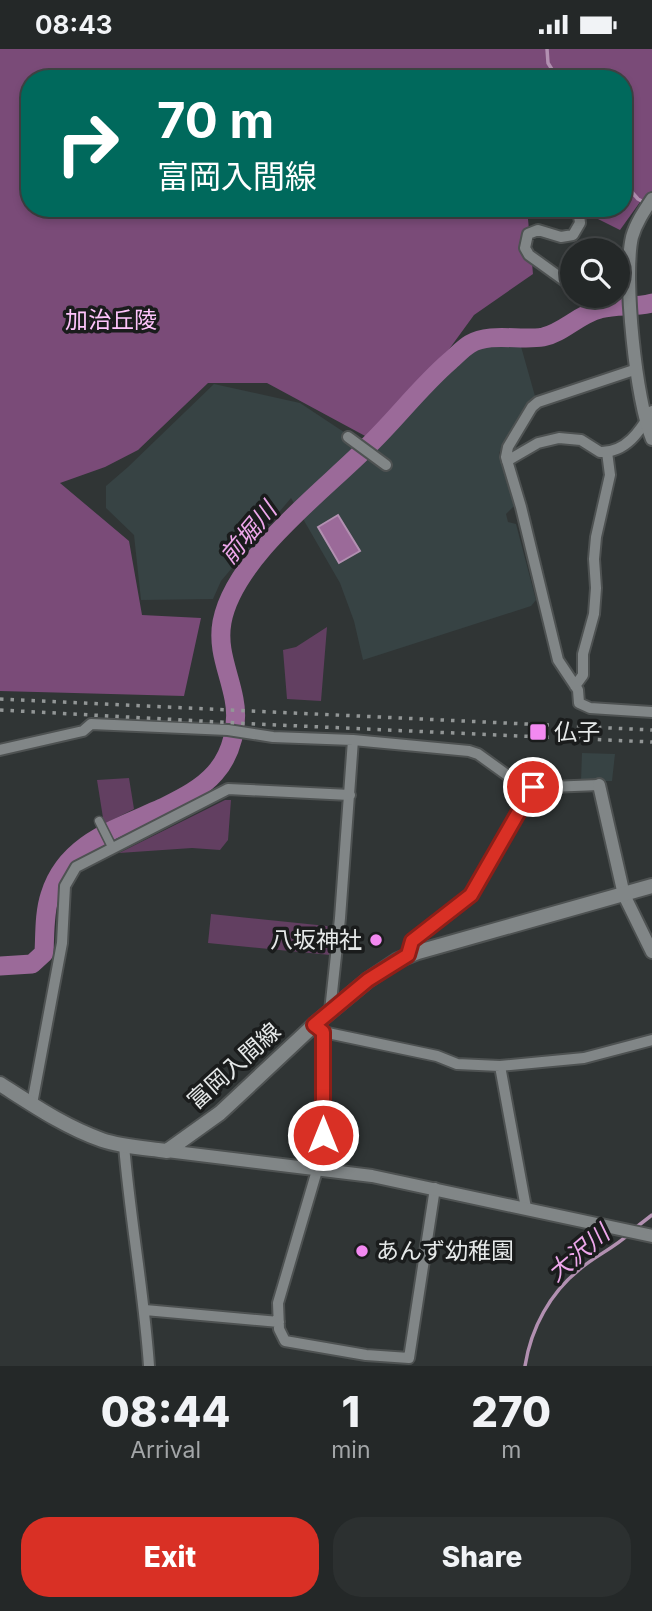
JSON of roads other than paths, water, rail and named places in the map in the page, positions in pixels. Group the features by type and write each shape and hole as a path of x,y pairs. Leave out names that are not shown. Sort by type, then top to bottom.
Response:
{"main road":[{"name":"富岡入間線","path":"167,1151 220,1113 318,1029 330,1011 368,980 408,955 650,888"},
{"path":"0,1084 69,1126 104,1141 167,1151"}],"street":[{"path":"630,248 644,211 652,199"},
{"path":"560,277 529,255 525,244 528,234 538,230 561,237 573,235 580,227 579,217"},
{"path":"629,308 637,369 652,439"},
{"path":"637,369 538,402 532,407 506,457 522,507 558,660 575,686 579,703 583,706 652,712"},
{"path":"507,461 538,443 559,438 581,440 595,450 607,452 619,449 649,416"},
{"path":"348,437 386,465"},
{"path":"575,686 583,675 583,654 594,614 596,537 610,475 607,452"},
{"path":"0,750 83,731 91,725 234,730 273,737 353,740 469,751 478,754 525,788 599,785 624,895 652,953"},
{"path":"330,1011 353,740"},
{"path":"408,955 412,941 471,895 533,787"},
{"path":"32,1104 62,943 65,886 76,867 228,789 350,795"},
{"path":"99,821 112,848"},
{"path":"435,1188 409,1358 366,1355 285,1341 279,1329 278,1303 318,1167 323,1135 318,1029 437,1056 457,1065 500,1066 584,1058 652,1040"},
{"path":"500,1066 526,1208"},
{"path":"124,1145 129,1208 145,1310 149,1366"},
{"path":"167,1151 318,1167 435,1188 652,1236"},
{"path":"145,1310 279,1322"}],"waterway":[{"path":"547,49 548,63 552,70"},
{"path":"632,192 647,204"},
{"name":"前堀川","path":"0,966 32,964 44,953 50,895 58,877 80,850 111,831 190,793 209,779 221,765 230,748 236,718 222,652 222,622 230,598 244,573 284,526 369,445 439,371 470,344 487,338 543,337 600,309 652,303"},
{"name":"大沢川","path":"634,1229 652,1215"},
{"name":"大沢川","path":"525,1366 537,1325 551,1300 586,1264 629,1234"}],"railway":[{"path":"0,699 652,730"},
{"path":"0,710 652,742"}],"place":[{"name":"仏子","path":"538,732"},
{"name":"八坂神社","path":"376,940"},
{"name":"あんず幼稚園","path":"362,1251"}],"park label":[{"name":"加治丘陵","path":"111,320"}]}
